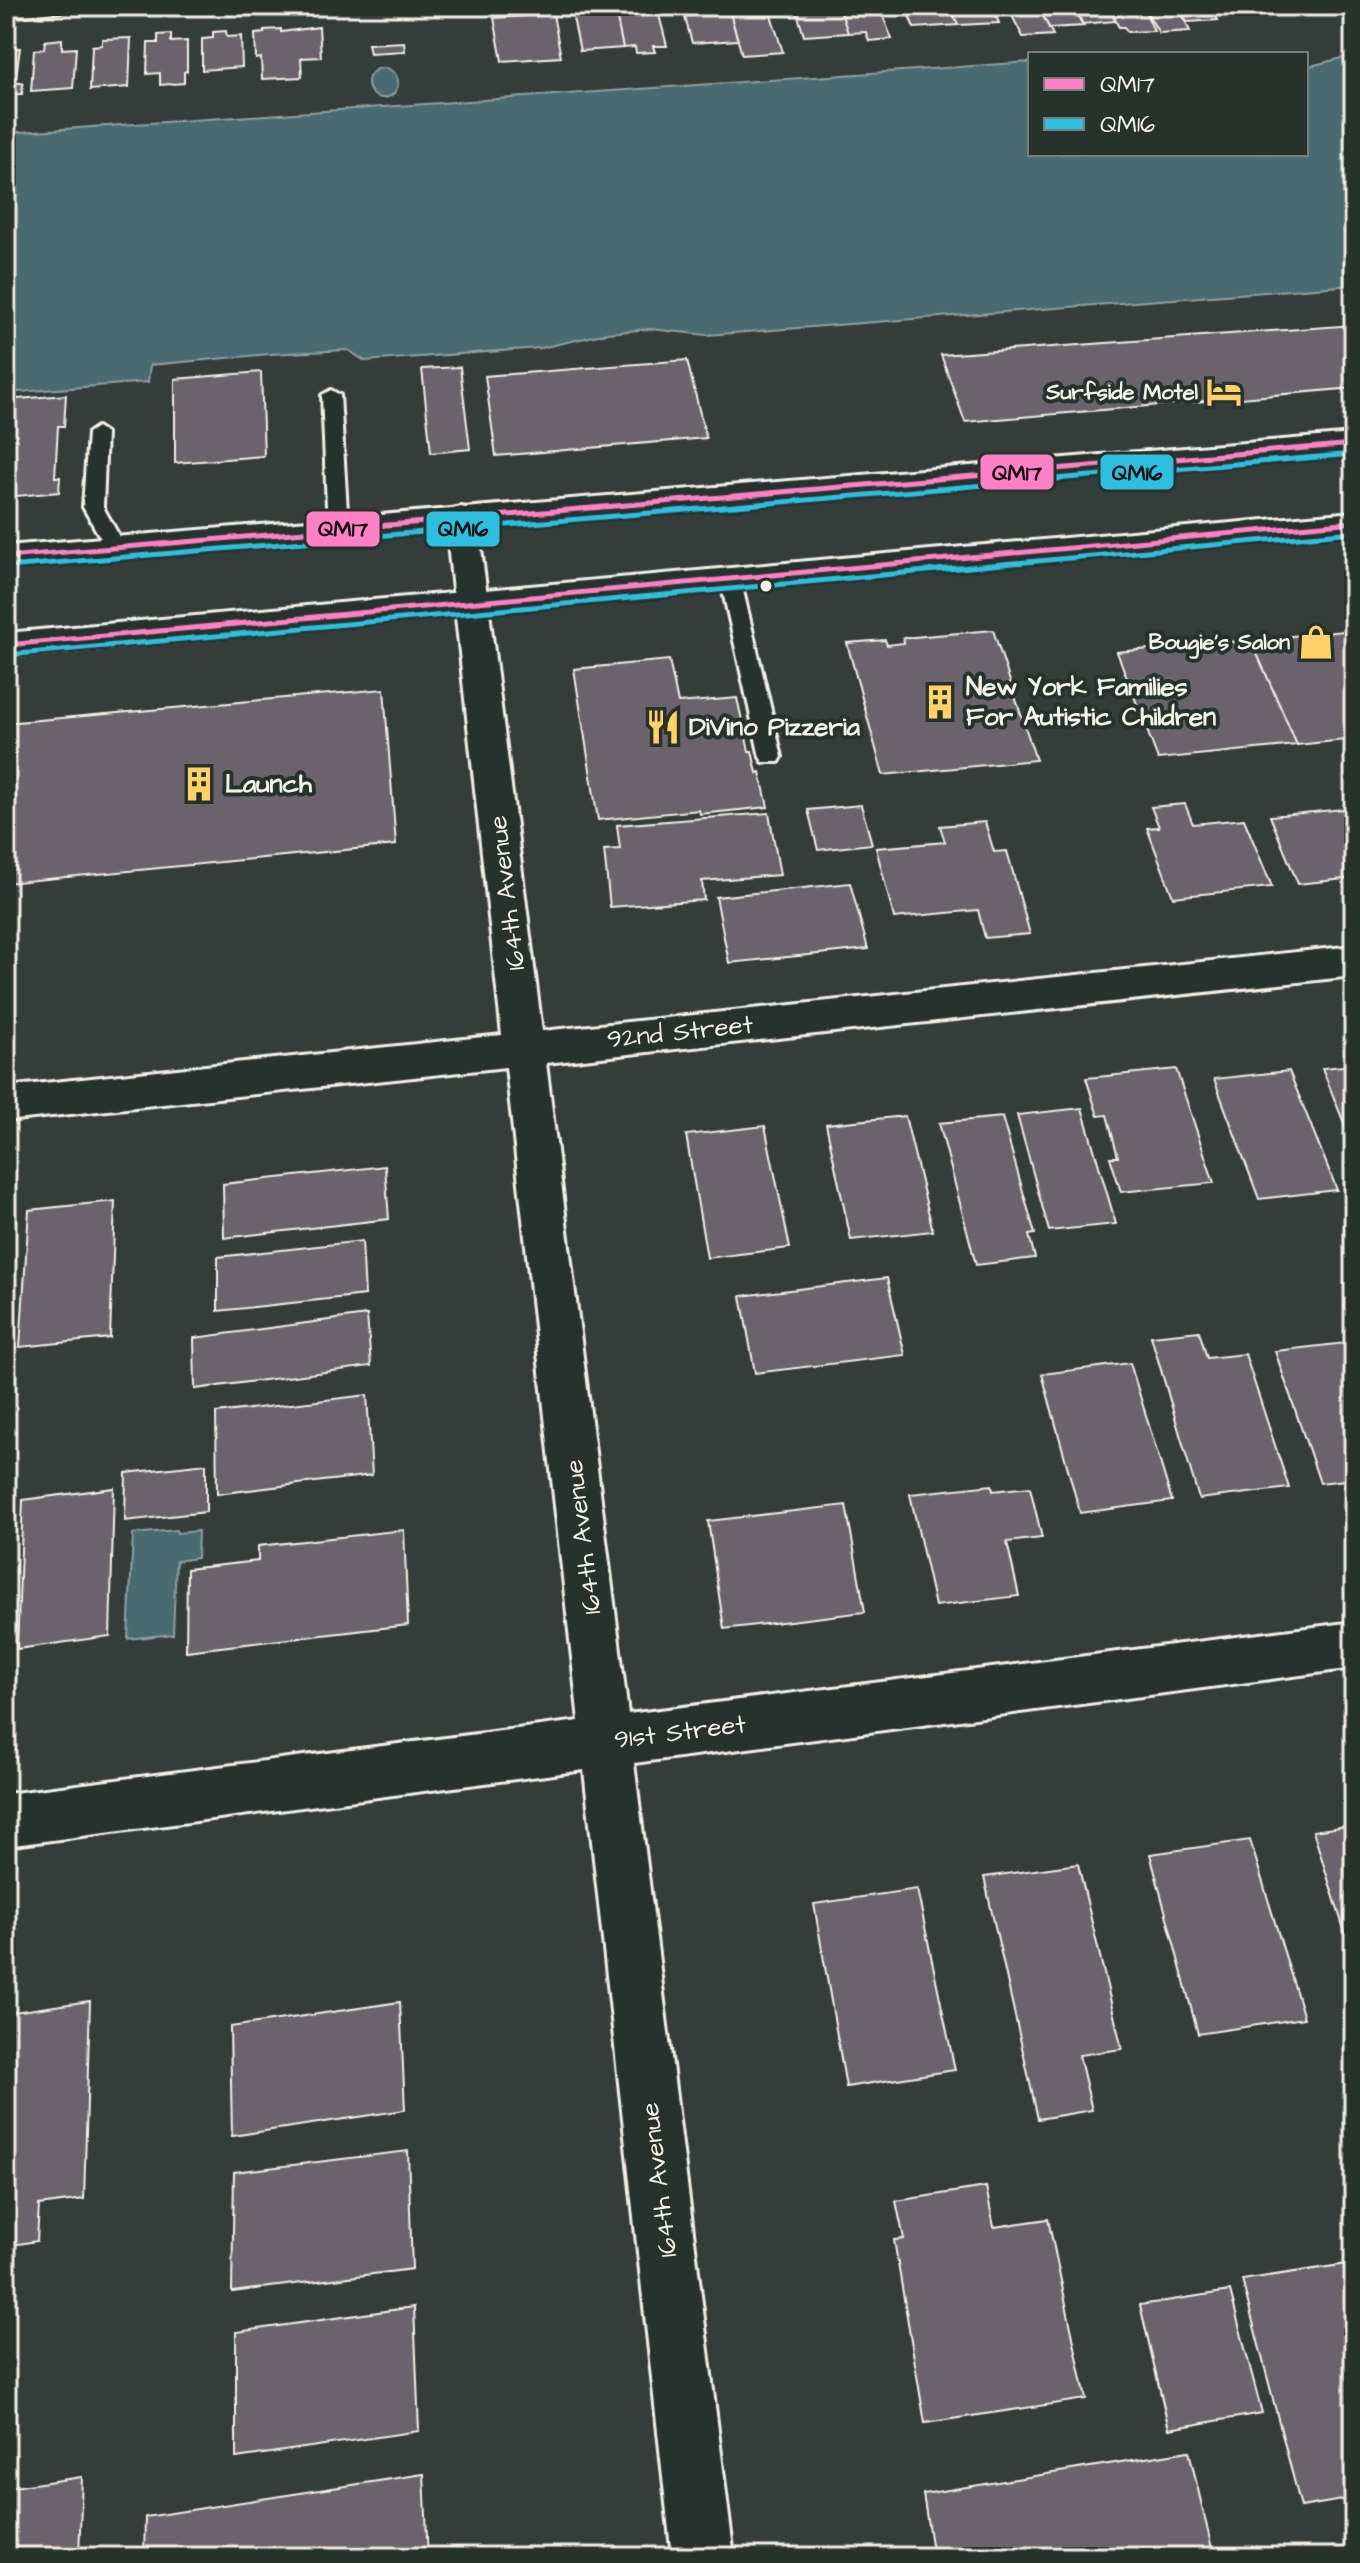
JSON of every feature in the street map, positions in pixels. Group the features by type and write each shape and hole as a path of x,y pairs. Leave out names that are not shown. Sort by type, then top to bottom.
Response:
{"street":[{"path":"6,9 56,6"},
{"path":"6,557 1354,444"},
{"name":"164th Avenue","path":"461,517 703,2557"},
{"path":"6,645 1354,522"},
{"name":"92nd Street","path":"6,1104 1354,961"},
{"name":"91st Street","path":"6,1820 1354,1645"}],"lane":[{"path":"331,395 338,528"},
{"path":"97,433 93,507 115,547"},
{"path":"730,578 771,757"}],"water":[{"path":"1354,55 1354,285 707,335 650,329 607,333 541,348 365,361 348,350 270,354 150,365 148,382 6,393 6,133 1028,62 1028,156 1308,156 1308,66"},
{"path":"383,68 394,72 398,83 394,94 383,98 372,94 368,83 372,72"},
{"path":"176,1530 177,1533 198,1531 197,1558 176,1561 173,1634 128,1639 133,1534"}],"building":[{"path":"682,6 728,6 738,40 692,43"},
{"path":"728,6 768,6 783,52 742,55"},
{"path":"795,6 839,6 848,33 804,36"},
{"path":"839,6 879,6 892,39 869,41 866,32 848,33"},
{"path":"905,6 950,6 958,25 914,28"},
{"path":"950,6 992,6 999,23 958,25"},
{"path":"1007,6 1038,6 1053,35 1023,37"},
{"path":"1038,6 1073,6 1084,26 1049,28"},
{"path":"1073,6 1107,6 1116,21 1082,24"},
{"path":"1107,6 1143,6 1154,31 1127,32 1124,27 1119,27"},
{"path":"1143,6 1178,6 1190,31 1159,33"},
{"path":"1178,6 1210,6 1218,20 1187,22"},
{"path":"657,7 667,46 653,46 655,52 636,53 635,47 623,48 615,10"},
{"path":"615,10 623,48 580,51 572,13"},
{"path":"553,14 561,57 502,61 494,18"},
{"path":"319,27 321,57 301,58 302,77 262,79 261,58 256,59 255,34 264,33 264,30 281,29 281,32"},
{"path":"226,31 227,37 241,36 242,67 202,70 202,39 213,38 213,32"},
{"path":"171,34 171,42 187,41 187,71 184,72 184,83 160,85 160,73 147,74 148,43 158,43 158,35"},
{"path":"131,38 129,87 90,90 92,46 102,45 102,39"},
{"path":"62,39 62,49 76,48 73,88 31,91 34,50 44,49 45,41"},
{"path":"404,42 405,51 370,53 368,44"},
{"path":"20,48 15,83 23,83 22,94 6,95 6,49"},
{"path":"1354,325 1354,388 965,422 941,355"},
{"path":"687,360 706,438 496,456 485,376"},
{"path":"460,367 470,449 431,453 422,369"},
{"path":"261,372 264,456 175,463 175,379"},
{"path":"66,395 64,426 58,426 55,477 60,477 59,492 6,497 6,400"},
{"name":"New York Families For Autistic Children","path":"993,630 1036,760 883,775 847,643 885,640 887,645 904,643 903,638"},
{"path":"1354,630 1354,739 1297,745 1251,640"},
{"path":"1251,640 1297,745 1158,759 1117,652"},
{"name":"DiVino Pizzeria","path":"669,660 678,703 737,698 749,751 752,751 757,773 760,772 768,807 598,820 574,669"},
{"name":"Launch","path":"384,689 396,845 6,883 6,723"},
{"path":"1185,804 1193,824 1244,819 1272,887 1173,897 1147,828 1159,827 1151,807"},
{"path":"861,805 872,844 818,850 808,810"},
{"path":"1354,808 1354,878 1298,884 1270,816"},
{"path":"769,813 780,875 702,881 704,900 610,907 604,850 620,849 617,825"},
{"path":"985,822 994,852 1007,851 1030,934 985,938 978,910 894,918 876,848 945,842 940,826"},
{"path":"850,883 868,949 729,963 716,897"},
{"path":"1354,1065 1354,1148 1322,1068"},
{"path":"1176,1069 1214,1183 1121,1192 1110,1157 1118,1157 1107,1115 1098,1116 1086,1078"},
{"path":"1289,1071 1337,1190 1259,1199 1214,1079"},
{"path":"1082,1108 1116,1224 1049,1231 1017,1115"},
{"path":"905,1116 933,1231 851,1240 826,1124"},
{"path":"1002,1117 1035,1234 1029,1235 1035,1258 976,1265 939,1123"},
{"path":"765,1126 790,1248 707,1258 686,1135"},
{"path":"385,1166 389,1219 224,1238 223,1184"},
{"path":"115,1201 110,1338 20,1347 29,1210"},
{"path":"362,1241 365,1295 218,1311 218,1257"},
{"path":"887,1278 905,1355 755,1373 741,1296"},
{"path":"367,1315 371,1366 195,1389 194,1338"},
{"path":"1199,1331 1207,1358 1245,1354 1289,1488 1199,1499 1151,1336"},
{"path":"1354,1342 1354,1479 1320,1483 1275,1351"},
{"path":"1130,1363 1172,1501 1080,1513 1042,1374"},
{"path":"367,1395 372,1475 217,1494 216,1413"},
{"path":"206,1464 206,1512 125,1521 126,1473"},
{"path":"992,1485 993,1491 1030,1487 1042,1538 1007,1542 1019,1596 935,1606 910,1494"},
{"path":"114,1488 110,1636 17,1649 23,1500"},
{"path":"846,1505 865,1612 724,1629 708,1521"},
{"path":"404,1530 408,1625 186,1651 187,1569 258,1561 258,1546"},
{"path":"1354,1825 1354,1961 1313,1831"},
{"path":"1250,1840 1304,2018 1198,2034 1150,1854"},
{"path":"1078,1864 1122,2049 1079,2055 1092,2110 1038,2119 984,1877"},
{"path":"917,1889 955,2070 846,2087 814,1904"},
{"path":"90,2001 84,2199 39,2205 37,2241 6,2246 6,2013"},
{"path":"400,2002 405,2110 232,2136 230,2027"},
{"path":"408,2151 412,2269 232,2292 234,2172"},
{"path":"986,2187 994,2227 1048,2219 1086,2399 925,2423 894,2240 904,2239 896,2201"},
{"path":"1354,2263 1354,2498 1301,2507 1242,2280"},
{"path":"1230,2291 1262,2413 1169,2429 1140,2305"},
{"path":"414,2307 419,2431 236,2458 236,2332"},
{"path":"1189,2451 1214,2557 933,2557 923,2494"},
{"path":"424,2474 428,2557 144,2557 145,2517"},
{"path":"82,2477 79,2557 6,2557 6,2488"}],"transit line":[{"name":"QM17","path":"6,557 1354,444"},
{"name":"QM16","path":"7,567 1354,454"},
{"name":"QM17","path":"6,645 1354,522"},
{"name":"QM16","path":"7,655 1354,532"}],"place":[{"name":"Surfside Motel","path":"1224,392"},
{"name":"Bougie's Salon","path":"1316,642"},
{"name":"New York Families For Autistic Children","path":"940,702"},
{"name":"DiVino Pizzeria","path":"663,727"},
{"name":"Launch","path":"199,784"}]}
